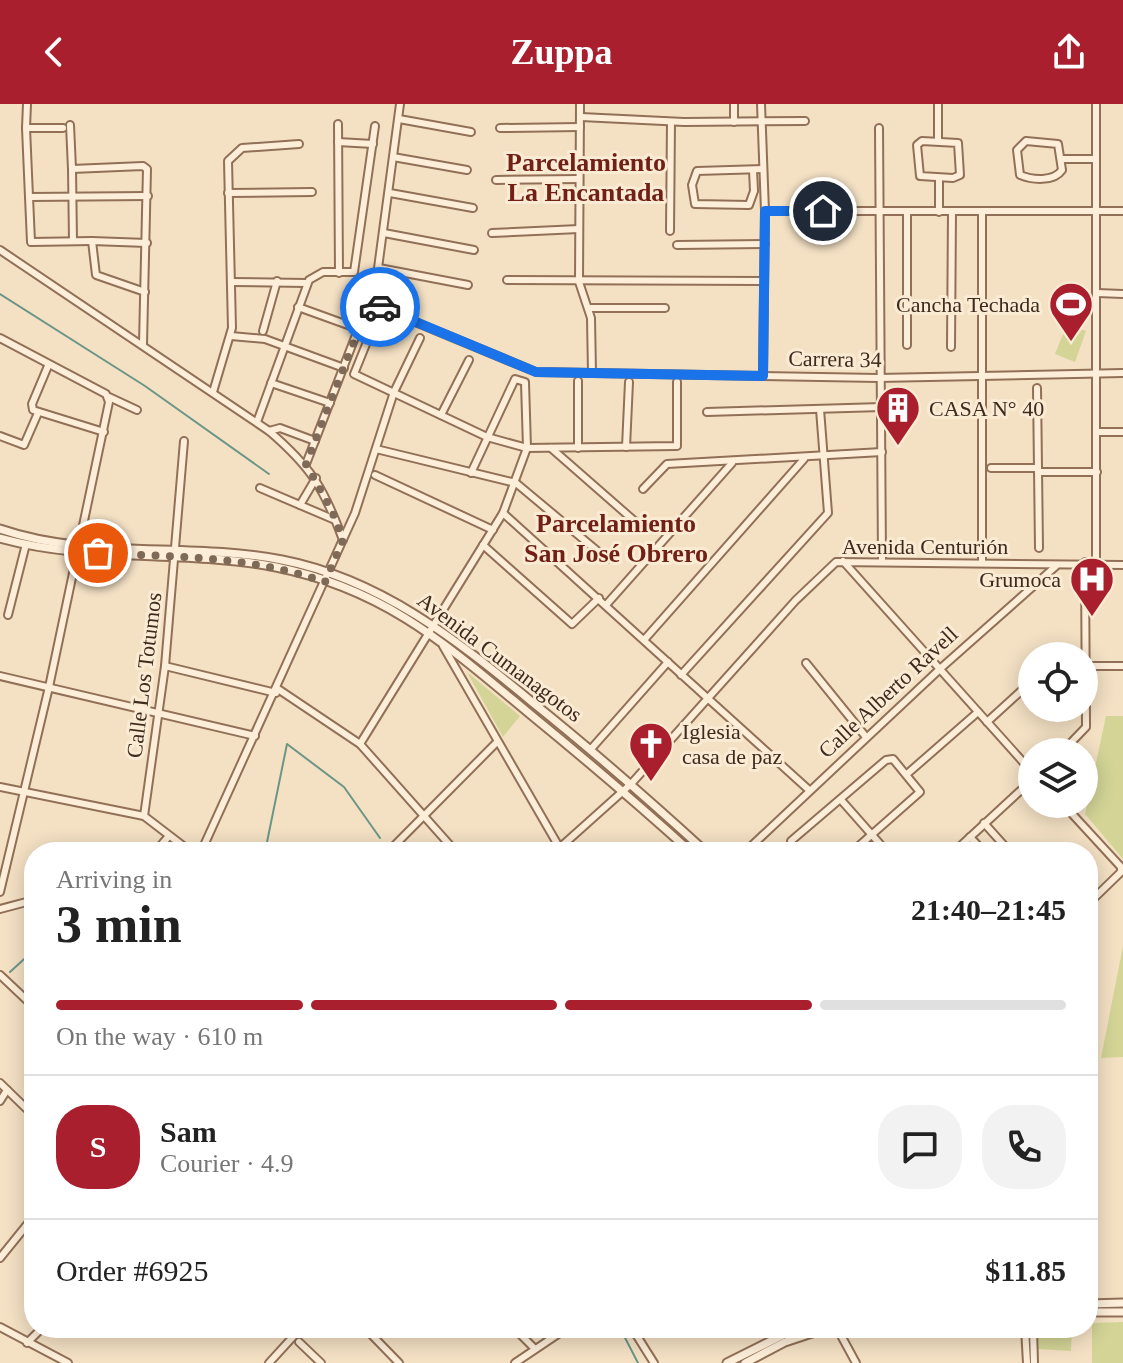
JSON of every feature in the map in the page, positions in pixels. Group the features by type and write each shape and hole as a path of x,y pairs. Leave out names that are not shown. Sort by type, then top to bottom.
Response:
{"street":[{"path":"27,104 29,240 147,243"},
{"path":"306,464 369,303 379,268 400,104"},
{"path":"580,104 579,282 589,308 592,373"},
{"path":"734,104 734,122"},
{"path":"761,104 765,211 763,376"},
{"path":"938,104 938,141"},
{"path":"1096,104 1096,563"},
{"path":"581,117 671,122 805,121"},
{"path":"399,119 471,132"},
{"path":"670,231 671,122"},
{"path":"338,124 339,273"},
{"path":"257,422 307,283 314,275 355,270 375,126"},
{"path":"26,128 66,127 72,169 73,241"},
{"path":"500,128 580,127"},
{"path":"879,128 882,561"},
{"path":"924,140 955,141 961,149 960,175 939,178 921,177 917,170 917,145 924,140"},
{"path":"1054,141 1061,149 1061,159 1062,170 1054,178 1024,177 1018,172 1017,150 1024,142 1054,141"},
{"path":"338,142 373,144"},
{"path":"213,392 231,336 228,161 237,151 299,144"},
{"path":"393,157 467,170"},
{"path":"1061,159 1096,159"},
{"path":"72,169 143,166 147,169 143,344"},
{"path":"753,170 754,191 749,205 695,204 692,185 697,171 763,169"},
{"path":"939,178 939,212"},
{"path":"496,180 579,179"},
{"path":"228,193 312,192"},
{"path":"390,193 473,208"},
{"path":"29,197 148,196"},
{"path":"765,211 1123,211"},
{"path":"982,211 982,562"},
{"path":"907,212 907,345"},
{"path":"951,347 952,212"},
{"path":"492,233 579,229"},
{"path":"384,233 474,250"},
{"path":"92,241 96,275 145,292"},
{"path":"677,245 765,244"},
{"path":"0,250 269,431 306,464 316,478 343,540"},
{"path":"379,268 468,285"},
{"path":"507,280 764,281"},
{"path":"263,331 277,281"},
{"path":"232,282 307,283"},
{"path":"1097,293 1123,294"},
{"name":"Carrera 34","path":"369,303 536,372 882,378 1123,373"},
{"path":"298,307 359,329"},
{"path":"589,308 665,308"},
{"path":"373,327 354,374 487,437 527,448 677,446 677,382"},
{"path":"231,336 284,345 344,368"},
{"path":"0,338 48,366 137,410"},
{"path":"206,842 277,691 343,540 394,392 420,338"},
{"path":"441,415 469,360"},
{"path":"48,366 32,404 38,413 104,432"},
{"path":"360,744 503,513 527,448 526,383 516,379 471,473"},
{"path":"578,381 578,448"},
{"path":"626,447 629,382"},
{"path":"271,383 330,403"},
{"path":"1037,388 1039,548"},
{"path":"0,892 49,687 109,397"},
{"path":"707,412 882,407"},
{"path":"681,675 828,513 820,409"},
{"path":"0,436 24,445 38,413"},
{"path":"269,431 280,428 315,441"},
{"path":"1097,432 1123,432"},
{"name":"Calle Los Totumos","path":"144,816 160,713 184,441"},
{"path":"551,448 639,525"},
{"path":"376,449 516,483 607,559"},
{"path":"643,489 667,464 824,458 882,452"},
{"path":"644,640 804,459"},
{"path":"606,605 732,463"},
{"path":"991,468 1097,472"},
{"path":"375,475 493,530"},
{"path":"300,505 316,478"},
{"path":"260,488 335,520"},
{"path":"503,513 809,790"},
{"name":"Avenida Cumanagotos","path":"0,529 3,538"},
{"name":"Avenida Cumanagotos","path":"3,538 79,548"},
{"name":"Avenida Cumanagotos","path":"3,538 26,544 281,560 328,573 396,601 591,749 695,842"},
{"path":"8,615 26,544"},
{"path":"483,545 572,624 599,598"},
{"name":"Avenida Cumanagotos","path":"176,554 276,567 325,582 432,628 440,639 680,842"},
{"path":"843,561 1018,756"},
{"name":"Avenida Centurión","path":"569,842 631,784 830,566 843,561 1085,562 1123,565"},
{"path":"1085,562 1085,642"},
{"name":"Calle Alberto Ravell","path":"755,842 941,668 1059,564"},
{"path":"440,639 554,842"},
{"path":"591,749 668,662"},
{"path":"806,663 866,737"},
{"path":"165,666 277,691 360,744 448,842"},
{"path":"1098,666 1123,666"},
{"path":"0,676 255,736"},
{"path":"987,722 1018,694"},
{"path":"907,774 978,712"},
{"path":"1075,738 1086,727 1086,722"},
{"path":"398,842 497,742"},
{"path":"791,842 889,758 907,774 920,792 864,842"},
{"path":"0,787 144,816 177,842"},
{"path":"965,842 1018,793"},
{"path":"842,801 878,842"},
{"path":"1076,818 1121,867 1121,872 1098,894"},
{"path":"984,823 1001,842"},
{"path":"164,842 169,836"},
{"path":"970,837 975,842"},
{"path":"0,909 24,903"},
{"path":"0,975 24,998"},
{"path":"0,1083 24,1106"},
{"path":"0,1101 7,1090"},
{"path":"0,1258 24,1228"},
{"path":"1098,1304 1123,1303"},
{"path":"1098,1312 1123,1312"},
{"path":"0,1327 68,1363"},
{"path":"27,1343 32,1338"},
{"path":"269,1363 292,1338"},
{"path":"375,1338 399,1363"},
{"path":"524,1338 535,1349"},
{"path":"515,1363 552,1338"},
{"path":"638,1338 654,1363"},
{"path":"727,1363 767,1338"},
{"path":"745,1363 797,1338"},
{"path":"842,1338 856,1363"},
{"path":"1026,1338 1027,1363"},
{"path":"1033,1338 1034,1363"},
{"path":"299,1342 321,1363"}],"green space":[{"name":"Cancha Techada","path":"1067,324 1086,331 1075,362 1055,354"},
{"path":"467,672 520,716 503,737"},
{"path":"1106,716 1123,716 1123,859 1088,818 1098,818 1098,753"},
{"path":"1123,946 1123,1057 1101,1058"},
{"path":"1123,1322 1123,1363 1092,1363 1092,1338 1098,1338 1098,1323"},
{"path":"1038,1338 1072,1338 1071,1351 1038,1349"}],"waterway":[{"path":"0,294 145,386 269,474"},
{"path":"267,842 287,744 344,787 380,838"},
{"path":"10,972 24,959"},
{"path":"625,1338 638,1363"}],"way so far":[{"path":"98,553 276,567 325,582 343,540 316,478 306,464 369,303 380,307"}],"place":[{"name":"Cancha Techada","path":"1071,343"},
{"name":"CASA N° 40","path":"898,447"},
{"name":"Grumoca","path":"1092,618"},
{"name":"Iglesia casa de paz","path":"651,783"}],"district":[{"name":"Parcelamiento La Encantada","path":"586,177"},
{"name":"Parcelamiento San José Obrero","path":"616,538"}],"route":[{"path":"380,307 536,372 763,376 765,211 823,211"}]}
